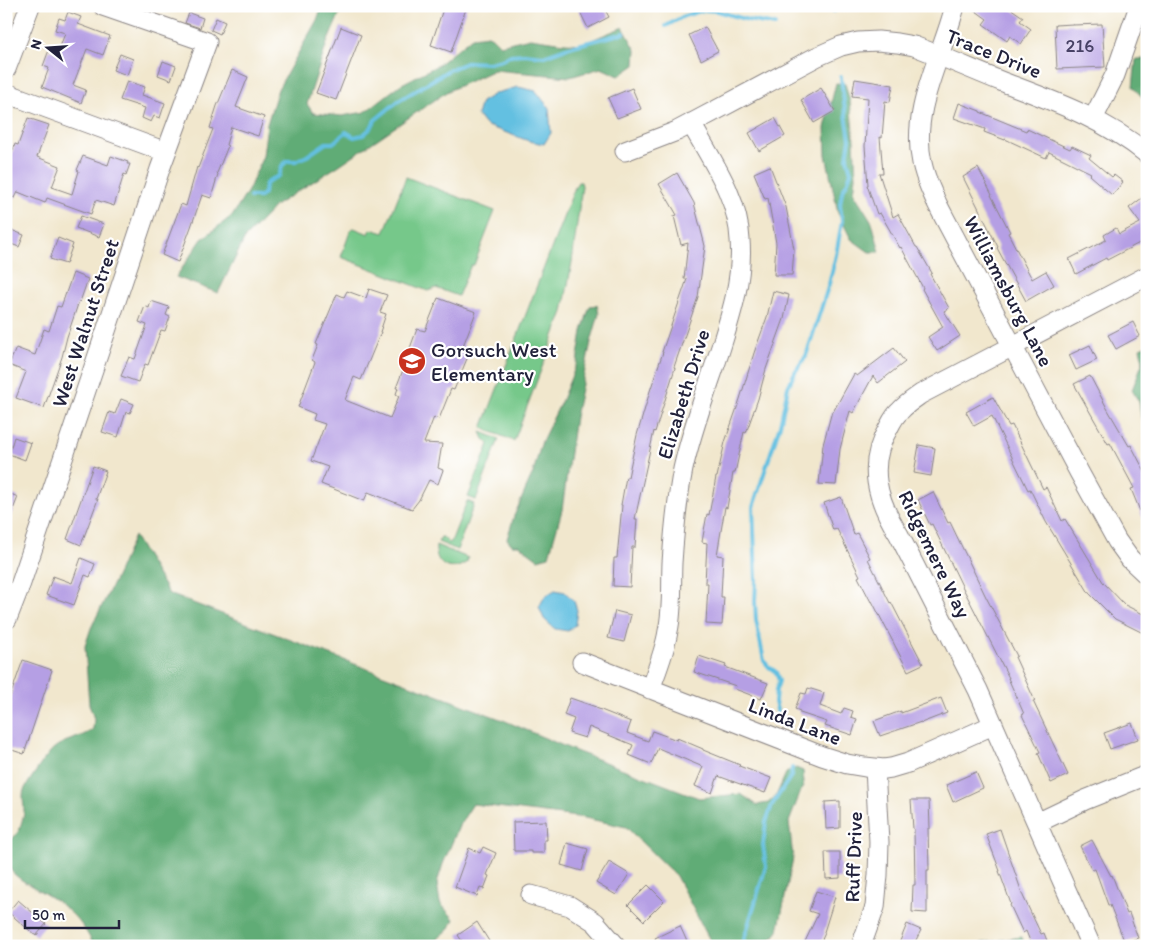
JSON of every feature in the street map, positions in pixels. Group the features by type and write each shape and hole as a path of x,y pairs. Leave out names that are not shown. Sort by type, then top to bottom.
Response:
{"street":[{"path":"6,69 30,6"},
{"name":"Williamsburg Lane","path":"955,6 922,108 920,128 922,162 928,183 944,217 1117,541 1130,559 1147,575"},
{"path":"1093,119 1115,75 1139,6"},
{"name":"West Walnut Street","path":"7,618 70,440 143,217 207,42 108,7"},
{"name":"Trace Drive","path":"625,150 677,130 816,57 841,46 858,42 878,41 897,42 914,46 1063,105 1117,132 1147,154"},
{"path":"6,93 166,152"},
{"name":"Elizabeth Drive","path":"650,688 668,632 676,516 683,470 692,434 732,312 739,276 740,239 732,200 691,122"},
{"name":"Ridgemere Way","path":"1091,946 978,690 889,519 878,491 876,467 884,435 899,412 909,402 1147,276"},
{"name":"Linda Lane","path":"582,662 822,756 847,764 875,768 890,768 908,764 994,725"},
{"name":"Ruff Drive","path":"861,946 875,907 878,875 879,842 875,768"},
{"path":"1037,823 1085,800 1147,775"},
{"path":"531,895 570,906 595,922 616,946"}],"green space":[{"path":"322,6 343,6 327,43 307,104 313,113 342,116 365,112 400,85 438,65 472,37 488,35 500,45 530,38 582,44 623,27 636,50 635,65 619,76 601,68 570,77 494,70 448,91 338,166 276,205 245,238 218,293 176,277 202,239 233,215 249,189 263,156 267,124 278,89 317,20"},
{"path":"1136,59 1147,59 1147,98 1144,99 1133,87"},
{"path":"836,83 845,84 850,101 856,176 854,193 872,222 880,252 869,252 851,239 838,213 826,155 825,128"},
{"path":"406,177 495,211 474,265 471,265 458,296 436,288 428,291 341,257 351,229 354,228 369,234 371,229 384,233"},
{"path":"578,182 581,182 582,186 563,312 514,441 482,428"},
{"path":"597,305 599,314 575,417 562,510 549,556 538,559 519,545 512,545 507,539 514,516 533,473 542,441 577,363 582,331 590,306"},
{"path":"1147,345 1147,429 1141,417 1139,402 1132,390 1143,361 1140,348"},
{"path":"481,432 499,439 476,500 468,497 489,444"},
{"path":"467,501 474,504 457,550 438,542 443,537 449,543 451,542"},
{"path":"134,536 169,594 503,720 573,750 699,798 741,794 757,805 768,803 776,796 786,773 796,768 803,771 804,783 789,822 793,858 778,931 769,943 769,946 713,946 676,876 626,827 585,818 473,804 460,824 437,883 440,903 454,919 450,928 430,946 94,946 79,921 66,908 13,873 8,863 8,851 10,842 18,832 24,814 24,790 37,769 57,746 93,729 94,719 89,704 85,646 91,628"},
{"path":"436,545 468,558 467,562 461,566 445,566 438,558"},
{"path":"1022,937 1025,946 977,946 982,943"}],"water":[{"path":"518,87 536,91 549,108 551,133 544,144 529,141 485,125 477,115 481,102 496,93"},
{"path":"555,590 565,592 574,601 577,610 575,625 568,631 555,629 544,619 539,607 545,596"}],"building":[{"path":"444,6 467,6 451,52 431,45"},
{"path":"577,6 603,6 609,17 588,28"},
{"path":"969,6 1007,6 1023,17 1020,21 1031,29 1021,44 1010,36 1007,41 983,24 987,19"},
{"path":"68,12 81,17 78,24 110,36 103,55 87,49 73,85 86,90 81,103 42,87 49,68 43,66 49,50 58,53 65,33 55,30 59,18 65,20"},
{"path":"189,13 203,18 200,28 185,23"},
{"path":"216,18 225,22 220,34 211,30"},
{"path":"1102,24 1105,67 1057,69 1055,25"},
{"path":"341,27 361,35 336,100 316,93"},
{"path":"705,27 718,51 701,60 689,35"},
{"path":"120,54 133,59 127,75 113,70"},
{"path":"163,61 176,66 171,80 158,75"},
{"path":"232,70 248,77 236,107 264,117 258,136 231,127 226,145 228,146 217,173 211,198 202,195 178,262 162,255 181,204 186,206 197,167 213,129 210,128 217,106"},
{"path":"855,79 893,85 890,102 885,101 882,138 880,137 883,173 879,173 893,217 898,214 932,273 930,274 949,308 944,311 960,336 937,351 928,337 943,327 901,247 880,213 877,214 867,185 865,146 868,98 852,96"},
{"path":"127,81 145,87 142,95 165,103 160,118 154,116 151,122 142,118 145,108 120,100"},
{"path":"632,88 641,109 617,118 608,98"},
{"path":"821,88 835,111 814,123 801,100"},
{"path":"959,103 1026,131 1027,129 1070,149 1072,146 1091,155 1089,158 1112,177 1114,175 1123,182 1112,195 1089,175 1091,173 1049,152 1046,158 1005,139 984,132 985,129 954,118"},
{"path":"28,118 49,125 37,157 60,166 52,187 72,194 79,171 77,170 83,156 108,165 111,156 130,164 126,175 124,174 114,206 96,200 91,214 47,198 45,203 18,192 15,198 6,195 6,169 15,144 18,145"},
{"path":"775,118 785,136 759,151 749,133"},
{"path":"770,166 786,207 794,249 792,275 774,275 776,243 768,198 765,199 754,173"},
{"path":"978,168 1032,279 1046,271 1054,285 1026,301 997,248 963,177"},
{"path":"677,173 694,203 705,246 698,297 654,431 635,519 637,519 635,547 632,547 630,587 613,586 614,558 617,558 621,505 626,477 628,477 637,435 662,352 687,279 684,279 688,243 681,245 674,216 677,215 659,184"},
{"path":"1147,194 1147,239 1076,274 1069,259 1106,240 1104,235 1116,228 1119,234 1140,223 1129,208"},
{"path":"81,216 104,224 99,237 76,228"},
{"path":"6,228 24,235 19,247 6,242"},
{"path":"58,238 73,244 66,264 50,259"},
{"path":"73,273 88,279 44,408 16,398 26,372 9,365 16,348 35,355 44,329 49,331 57,306 61,307"},
{"path":"369,289 387,295 380,312 386,314 381,332 361,380 354,377 345,400 390,418 399,396 396,394 398,388 396,388 417,329 425,331 438,298 476,312 463,346 471,349 454,390 451,389 439,419 434,417 424,443 442,444 438,468 443,470 438,484 429,480 412,509 368,492 364,501 321,484 328,467 311,461 325,424 313,420 315,414 298,407 315,362 312,360 318,345 316,344 337,294 344,297 347,291 366,298"},
{"path":"773,291 789,295 784,319 766,369 758,399 746,433 744,432 735,473 733,473 727,508 725,507 717,555 723,556 721,597 724,597 722,625 706,624 708,583 705,583 707,543 702,542 707,514 709,515 725,442 767,317"},
{"path":"151,301 169,307 166,315 170,317 165,331 161,330 148,365 145,364 138,382 121,376 129,357 135,359 147,325 139,322 145,306 149,308"},
{"path":"1133,322 1140,336 1116,349 1108,335"},
{"path":"1090,345 1097,360 1076,370 1069,355"},
{"path":"894,348 905,362 878,383 873,376 853,413 850,411 840,449 836,485 819,484 823,445 832,411 854,374 857,376"},
{"path":"1090,376 1147,476 1147,528 1131,489 1134,488 1110,443 1108,444 1074,384"},
{"path":"993,397 1009,426 1012,425 1043,489 1046,487 1062,521 1065,519 1103,582 1125,605 1147,616 1147,635 1115,619 1089,593 1046,522 1030,489 1028,490 992,416 974,426 966,412"},
{"path":"121,399 134,404 130,413 126,412 118,437 102,432 109,412 115,414"},
{"path":"14,437 31,443 25,460 9,454"},
{"path":"919,445 935,448 931,476 914,473"},
{"path":"93,466 106,471 81,545 67,539"},
{"path":"6,492 18,497 7,525 6,525"},
{"path":"933,492 1017,656 1015,657 1035,701 1033,701 1068,775 1051,783 1038,753 1040,752 1022,715 1024,714 1009,678 932,524 930,525 918,500"},
{"path":"841,497 854,535 857,533 890,603 923,664 908,671 858,577 860,576 837,529 833,530 824,503"},
{"path":"81,558 95,564 90,577 85,575 74,605 46,595 53,576 72,583"},
{"path":"615,611 631,615 624,642 608,638"},
{"path":"699,656 768,683 761,699 735,689 736,686 694,672"},
{"path":"23,660 52,670 24,754 6,748 6,708"},
{"path":"808,688 824,693 820,706 841,714 844,708 853,711 851,717 857,719 852,735 825,726 827,722 800,713 800,711 795,709 801,693 806,694"},
{"path":"570,698 631,722 627,733 648,741 652,731 677,740 677,738 771,778 765,793 718,776 712,793 695,786 703,767 658,748 651,764 629,755 633,745 589,727 585,738 569,733 574,719 564,715"},
{"path":"941,698 947,713 880,736 874,721"},
{"path":"1132,723 1138,739 1110,749 1104,733"},
{"path":"976,772 983,788 953,802 946,785"},
{"path":"911,800 929,800 927,913 912,912 913,885 915,885 914,829"},
{"path":"840,801 840,828 826,829 825,802"},
{"path":"546,821 547,840 544,840 544,853 514,851 513,822"},
{"path":"1000,829 1023,896 1041,934 1044,933 1049,946 1032,946 1026,931 1023,933 1010,905 986,834"},
{"path":"1092,840 1112,875 1138,938 1125,943 1095,869 1092,870 1080,846"},
{"path":"567,843 588,849 582,871 561,865"},
{"path":"483,847 496,853 487,875 489,876 484,889 480,888 477,896 455,887 469,848 480,853"},
{"path":"825,852 840,852 840,878 826,879"},
{"path":"609,862 629,874 616,895 596,883"},
{"path":"648,885 664,901 644,921 628,905"},
{"path":"816,891 835,897 825,933 819,946 803,946 818,914 809,911"},
{"path":"18,900 46,924 36,936 8,912"},
{"path":"477,922 492,946 465,946 458,935"},
{"path":"907,924 921,930 913,946 898,946"},
{"path":"680,926 689,946 658,946 655,938"}],"waterway":[{"path":"834,6 834,11"},
{"path":"666,26 684,16 704,10 717,11 775,25"},
{"path":"250,197 260,197 264,193 265,185 270,180 279,176 282,166 287,161 296,161 307,156 326,143 333,143 346,132 354,137 363,135 371,128 375,120 397,102 449,70 468,62 489,63 502,60 511,55 544,56 566,48 624,33"},
{"path":"779,718 775,702 779,681 776,672 764,661 756,620 753,507 780,425 788,387 806,356 829,284 836,255 842,221 840,204 842,192 851,172 847,158 850,139 841,77"},
{"path":"742,946 766,866 763,845 766,822 772,805 791,776 792,768"}],"place":[{"name":"Gorsuch West Elementary","path":"412,361"}]}
